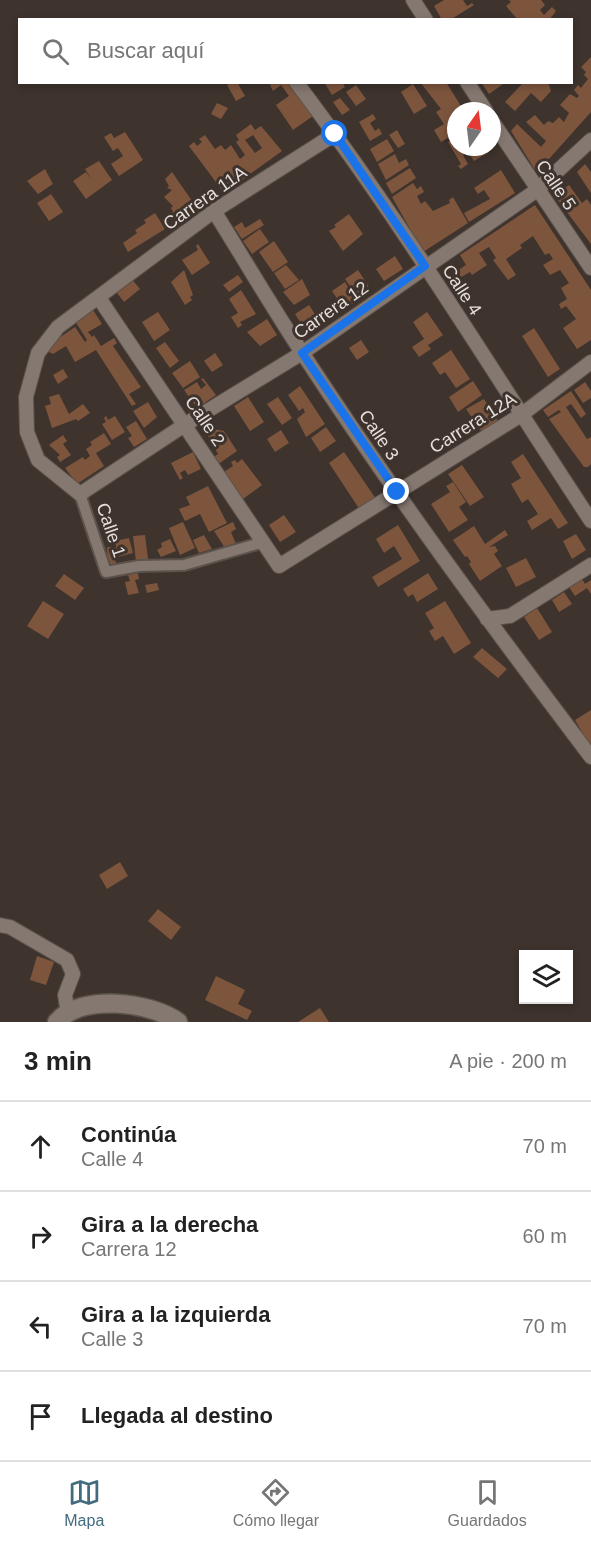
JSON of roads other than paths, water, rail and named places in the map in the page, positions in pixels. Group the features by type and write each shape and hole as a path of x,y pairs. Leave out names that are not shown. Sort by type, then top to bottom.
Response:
{"street":[{"path":"413,0 425,18"},
{"name":"Calle 4","path":"298,84 335,134 425,266 591,521"},
{"path":"468,84 480,102"},
{"name":"Carrera 11A","path":"99,298 214,211 335,134"},
{"name":"Calle 5","path":"501,135 591,268"},
{"name":"Carrera 12","path":"80,494 186,424 302,353 537,190 591,140"},
{"name":"Calle 3","path":"214,211 302,353 397,492 487,619 591,757"},
{"name":"Calle 2","path":"99,298 186,424 279,566"},
{"name":"Calle 1","path":"99,298 58,327 38,353 26,397 27,432 38,460 80,494 106,572 139,566 184,565 264,542"},
{"name":"Carrera 12A","path":"279,566 521,415 591,362"},
{"path":"487,619 510,616 591,565"},
{"path":"0,925 10,927 67,960 73,974 64,995 63,1018 94,1004 132,1004 169,1016 178,1022"}]}
